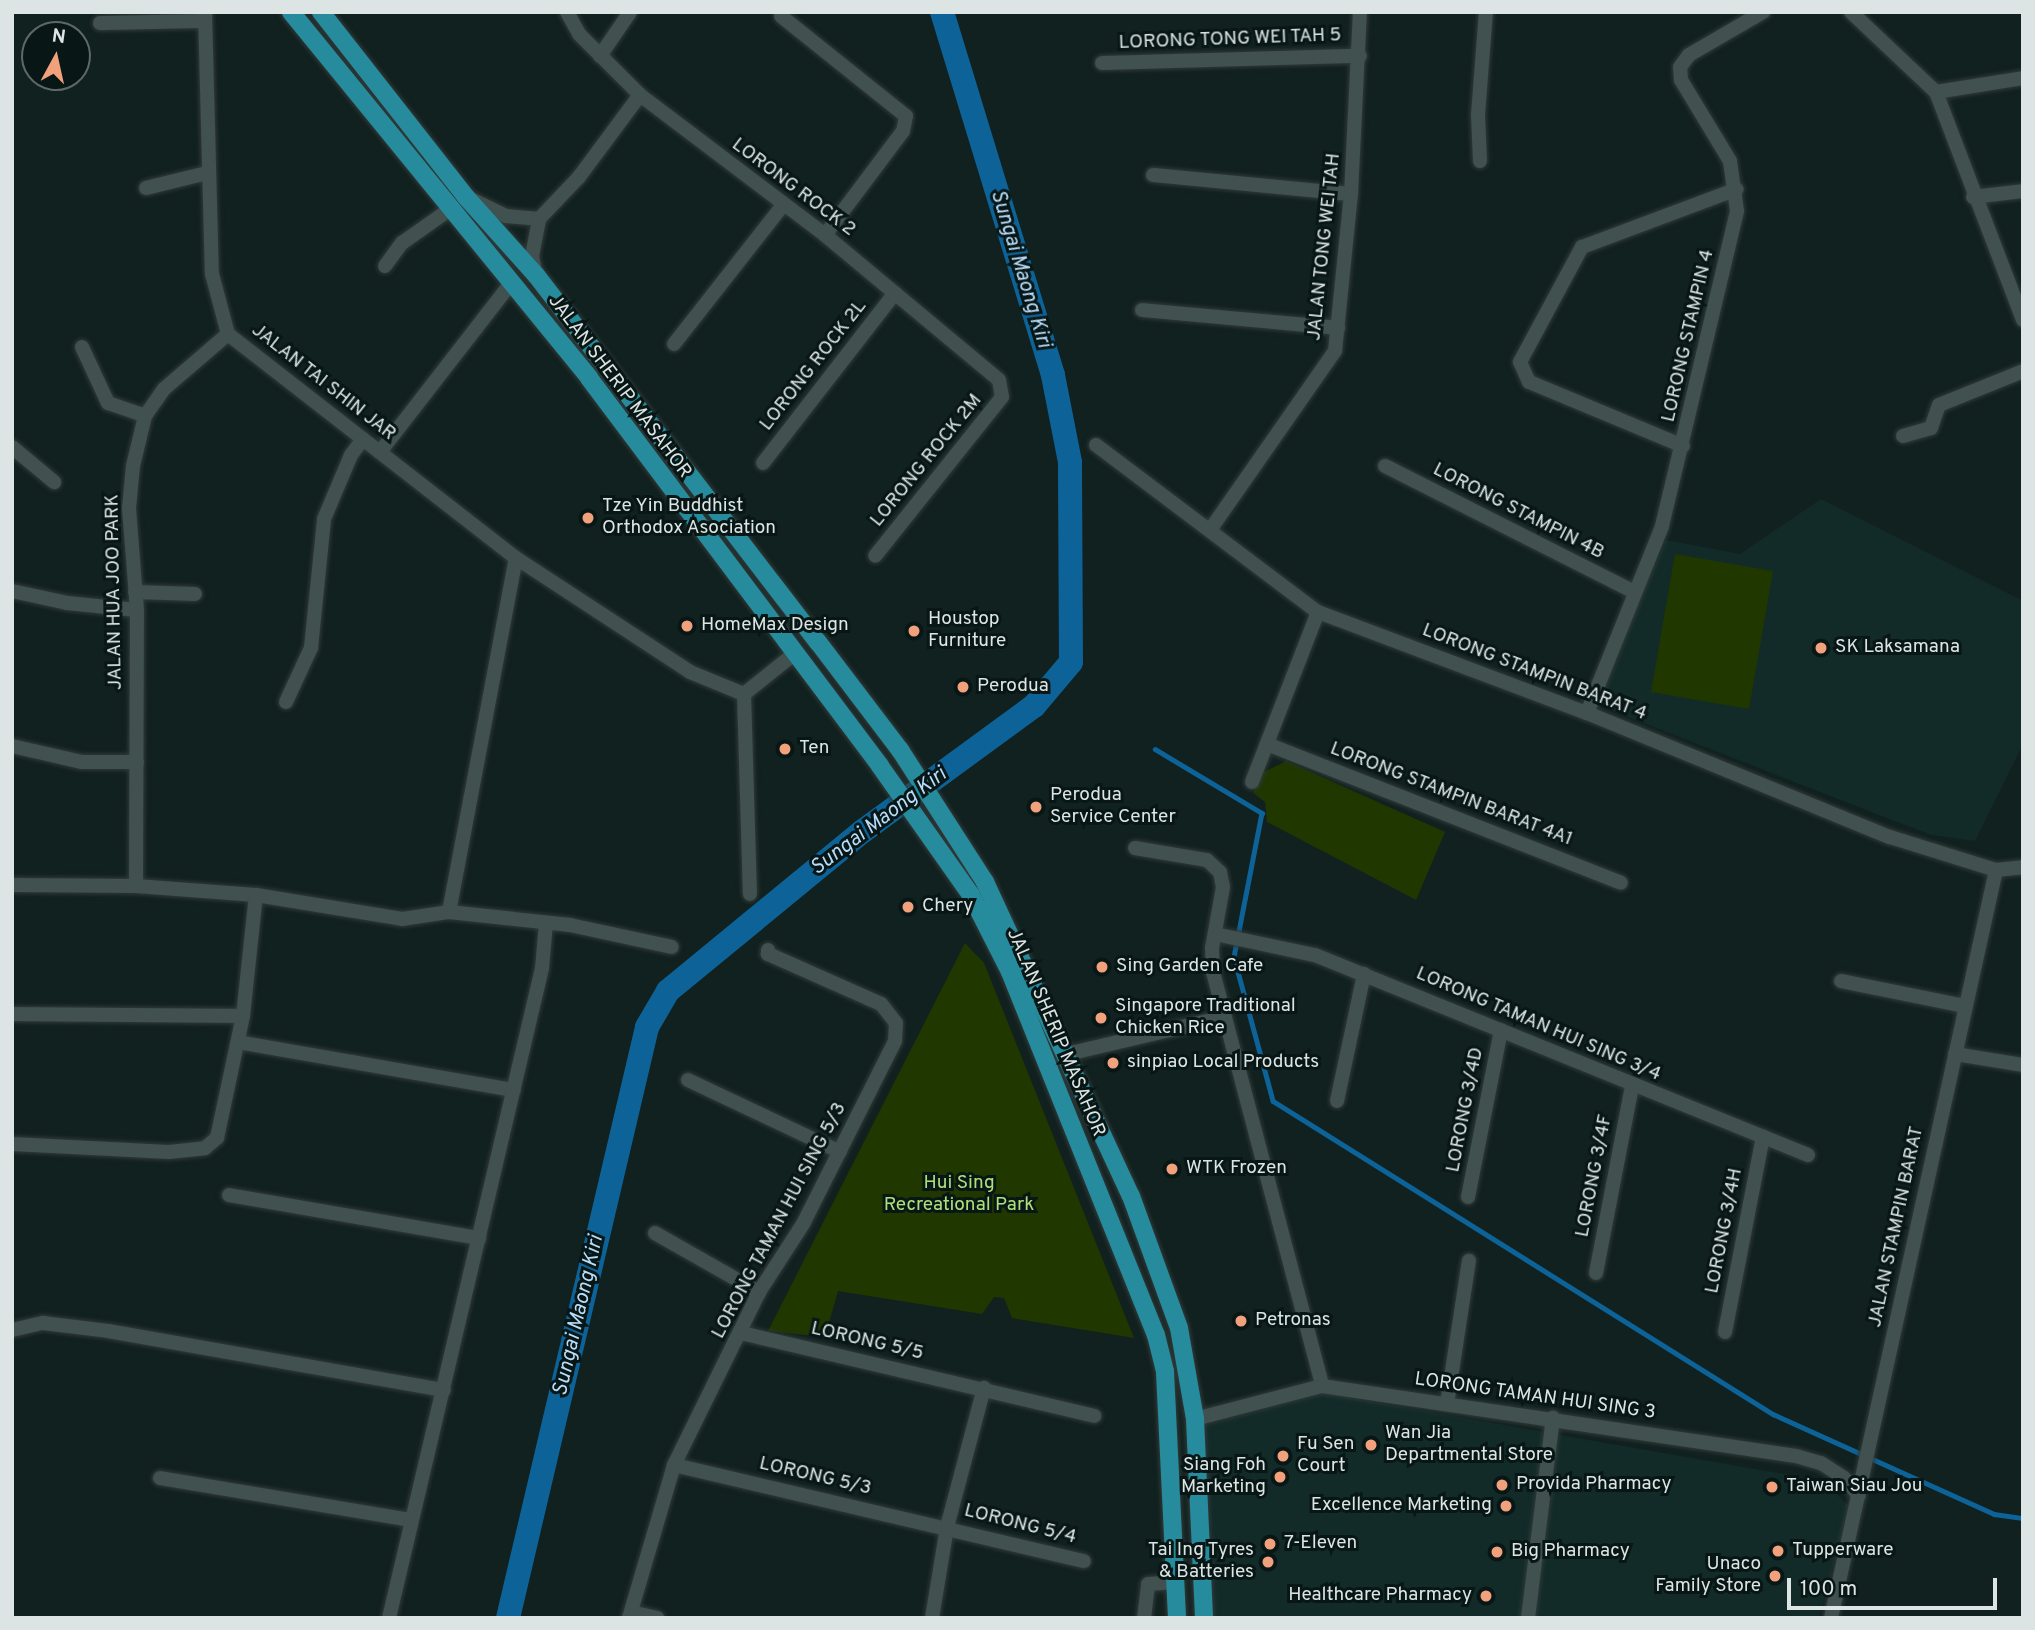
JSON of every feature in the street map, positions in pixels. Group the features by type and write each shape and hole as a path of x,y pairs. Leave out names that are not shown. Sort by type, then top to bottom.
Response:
{"main road":[{"name":"JALAN SHERIP MASAHOR","path":"291,12 459,202 536,275 900,750 949,822 1020,951 1131,1196 1167,1291 1182,1340 1195,1419 1204,1618"},
{"name":"JALAN SHERIP MASAHOR","path":"321,12 459,202"},
{"path":"459,202 516,265 512,282"},
{"name":"JALAN SHERIP MASAHOR","path":"512,282 880,766 971,895 1010,972 1156,1335 1165,1372 1177,1618"}],"street":[{"name":"LORONG ROCK 2","path":"568,12 579,34 640,95 825,235 1004,388"},
{"path":"600,56 629,12"},
{"name":"JALAN TONG WEI TAH","path":"1210,530 1329,365 1338,328 1351,194 1360,56 1360,12"},
{"path":"1480,161 1478,115 1486,12"},
{"name":"LORONG STAMPIN 4","path":"1587,713 1662,526 1737,211 1737,189 1730,161 1679,72 1689,55 1763,12"},
{"path":"1851,12 1936,92 1973,197 2023,320"},
{"path":"100,23 205,16"},
{"name":"JALAN TAI SHIN JAR","path":"205,16 207,173 212,274 229,334 516,558 691,672 744,694"},
{"path":"780,16 906,116 903,131 825,235"},
{"name":"LORONG TONG WEI TAH 5","path":"1102,63 1360,56"},
{"path":"1936,92 2023,78"},
{"path":"536,275 532,256 539,219 579,177 640,95"},
{"path":"146,188 207,173"},
{"path":"1153,175 1351,194"},
{"path":"1683,446 1529,382 1520,362 1583,247 1737,189"},
{"path":"1973,197 2023,191"},
{"path":"385,266 402,243 459,202 506,216 539,219"},
{"path":"674,344 783,205"},
{"path":"380,452 512,282"},
{"name":"LORONG ROCK 2L","path":"762,463 895,293"},
{"path":"1142,310 1338,328"},
{"name":"JALAN HUA JOO PARK","path":"136,886 137,610 129,508 145,416 164,389 229,334"},
{"path":"82,347 108,403 145,416"},
{"path":"1903,436 1931,428 1939,405 2023,370"},
{"name":"LORONG ROCK 2M","path":"875,556 1002,397 1004,388"},
{"path":"286,702 312,648 324,519 351,455 363,439"},
{"name":"LORONG STAMPIN BARAT 4","path":"1096,445 1318,612 1587,713 1890,837 1996,870"},
{"path":"12,447 54,482"},
{"name":"LORONG STAMPIN 4B","path":"1385,466 1634,592"},
{"path":"449,912 516,558"},
{"path":"12,592 67,603 137,610"},
{"path":"135,592 195,594"},
{"path":"1252,782 1318,612"},
{"path":"750,894 744,694 794,654"},
{"name":"LORONG STAMPIN BARAT 4A1","path":"1267,744 1621,883"},
{"path":"12,746 82,762 136,762"},
{"path":"1135,848 1215,866 1223,887 1213,972 1322,1386"},
{"path":"1996,870 2023,867"},
{"name":"JALAN STAMPIN BARAT","path":"1831,1618 1996,870"},
{"path":"12,885 136,886 256,895 386,918 449,912 546,923 672,947"},
{"path":"12,1144 169,1152 205,1147 217,1138 239,1042 256,895"},
{"path":"389,1618 542,968 546,923"},
{"name":"LORONG TAMAN HUI SING 3/4","path":"1219,935 1315,955 1632,1086 1808,1155"},
{"name":"LORONG TAMAN HUI SING 5/3","path":"630,1615 674,1465 760,1292 803,1224 895,1041 896,1023 881,1004 773,957 768,950"},
{"path":"1337,1101 1364,974"},
{"path":"1841,981 1965,1006"},
{"path":"12,1014 243,1016"},
{"path":"1067,1054 1225,1017"},
{"name":"LORONG 3/4D","path":"1468,1197 1501,1030"},
{"path":"239,1042 514,1090"},
{"path":"1955,1054 2023,1065"},
{"path":"688,1080 840,1152"},
{"name":"LORONG 3/4F","path":"1596,1273 1632,1086"},
{"name":"LORONG 3/4H","path":"1725,1332 1763,1137"},
{"path":"229,1195 479,1238"},
{"path":"655,1233 760,1292"},
{"path":"1447,1404 1469,1261"},
{"path":"12,1330 43,1323 108,1331 444,1390"},
{"name":"LORONG 5/5","path":"741,1333 1094,1416"},
{"name":"LORONG TAMAN HUI SING 3","path":"1195,1419 1322,1386 1796,1456 1821,1463 1844,1478 1858,1496"},
{"path":"932,1618 947,1527 984,1388"},
{"path":"1528,1618 1553,1418"},
{"name":"LORONG 5/3","path":"674,1465 947,1527"},
{"path":"160,1478 411,1520"},
{"name":"LORONG 5/4","path":"947,1527 1084,1561"},
{"path":"1144,1618 1148,1584 1175,1582"},
{"path":"630,1615 657,1618"}],"shaded area":[{"name":"SK Laksamana","path":"1821,499 2023,601 2023,744 1975,841 1931,835 1766,771 1605,708 1598,694 1666,540 1740,554"},
{"path":"1322,1393 1823,1481 1849,1506 1819,1618 1211,1618 1203,1426"}],"green space":[{"path":"1675,554 1773,571 1749,709 1651,692"},
{"path":"1286,761 1445,832 1416,900 1267,822 1265,802 1253,793 1264,772"},
{"name":"Hui Sing Recreational Park","path":"965,943 984,963 1134,1338 1012,1318 1004,1298 994,1297 982,1314 838,1291 825,1337 768,1331"}],"waterway":[{"name":"Sungai Maong Kiri","path":"508,1618 647,1027 668,991 863,831 1034,706 1071,662 1070,462 1053,375 942,12"},
{"path":"1155,749 1262,813 1234,957 1273,1101 1773,1414 1994,1514 2023,1518"}],"place":[{"name":"Tze Yin Buddhist Orthodox Asociation","path":"588,518"},
{"name":"HomeMax Design","path":"687,626"},
{"name":"Houstop Furniture","path":"914,631"},
{"name":"SK Laksamana","path":"1821,648"},
{"name":"Perodua","path":"963,687"},
{"name":"Ten","path":"785,749"},
{"name":"Perodua Service Center","path":"1036,807"},
{"name":"Chery","path":"908,907"},
{"name":"Sing Garden Cafe","path":"1102,967"},
{"name":"Singapore Traditional Chicken Rice","path":"1101,1018"},
{"name":"sinpiao Local Products","path":"1113,1063"},
{"name":"WTK Frozen","path":"1172,1169"},
{"name":"Petronas","path":"1241,1321"},
{"name":"Wan Jia Departmental Store","path":"1371,1445"},
{"name":"Fu Sen Court","path":"1283,1456"},
{"name":"Siang Foh Marketing","path":"1280,1477"},
{"name":"Provida Pharmacy","path":"1502,1485"},
{"name":"Taiwan Siau Jou","path":"1772,1487"},
{"name":"Excellence Marketing","path":"1506,1506"},
{"name":"7-Eleven","path":"1270,1544"},
{"name":"Tupperware","path":"1778,1551"},
{"name":"Big Pharmacy","path":"1497,1552"},
{"name":"Tai Ing Tyres & Batteries","path":"1268,1562"},
{"name":"Unaco Family Store","path":"1775,1576"},
{"name":"Healthcare Pharmacy","path":"1486,1596"}]}
